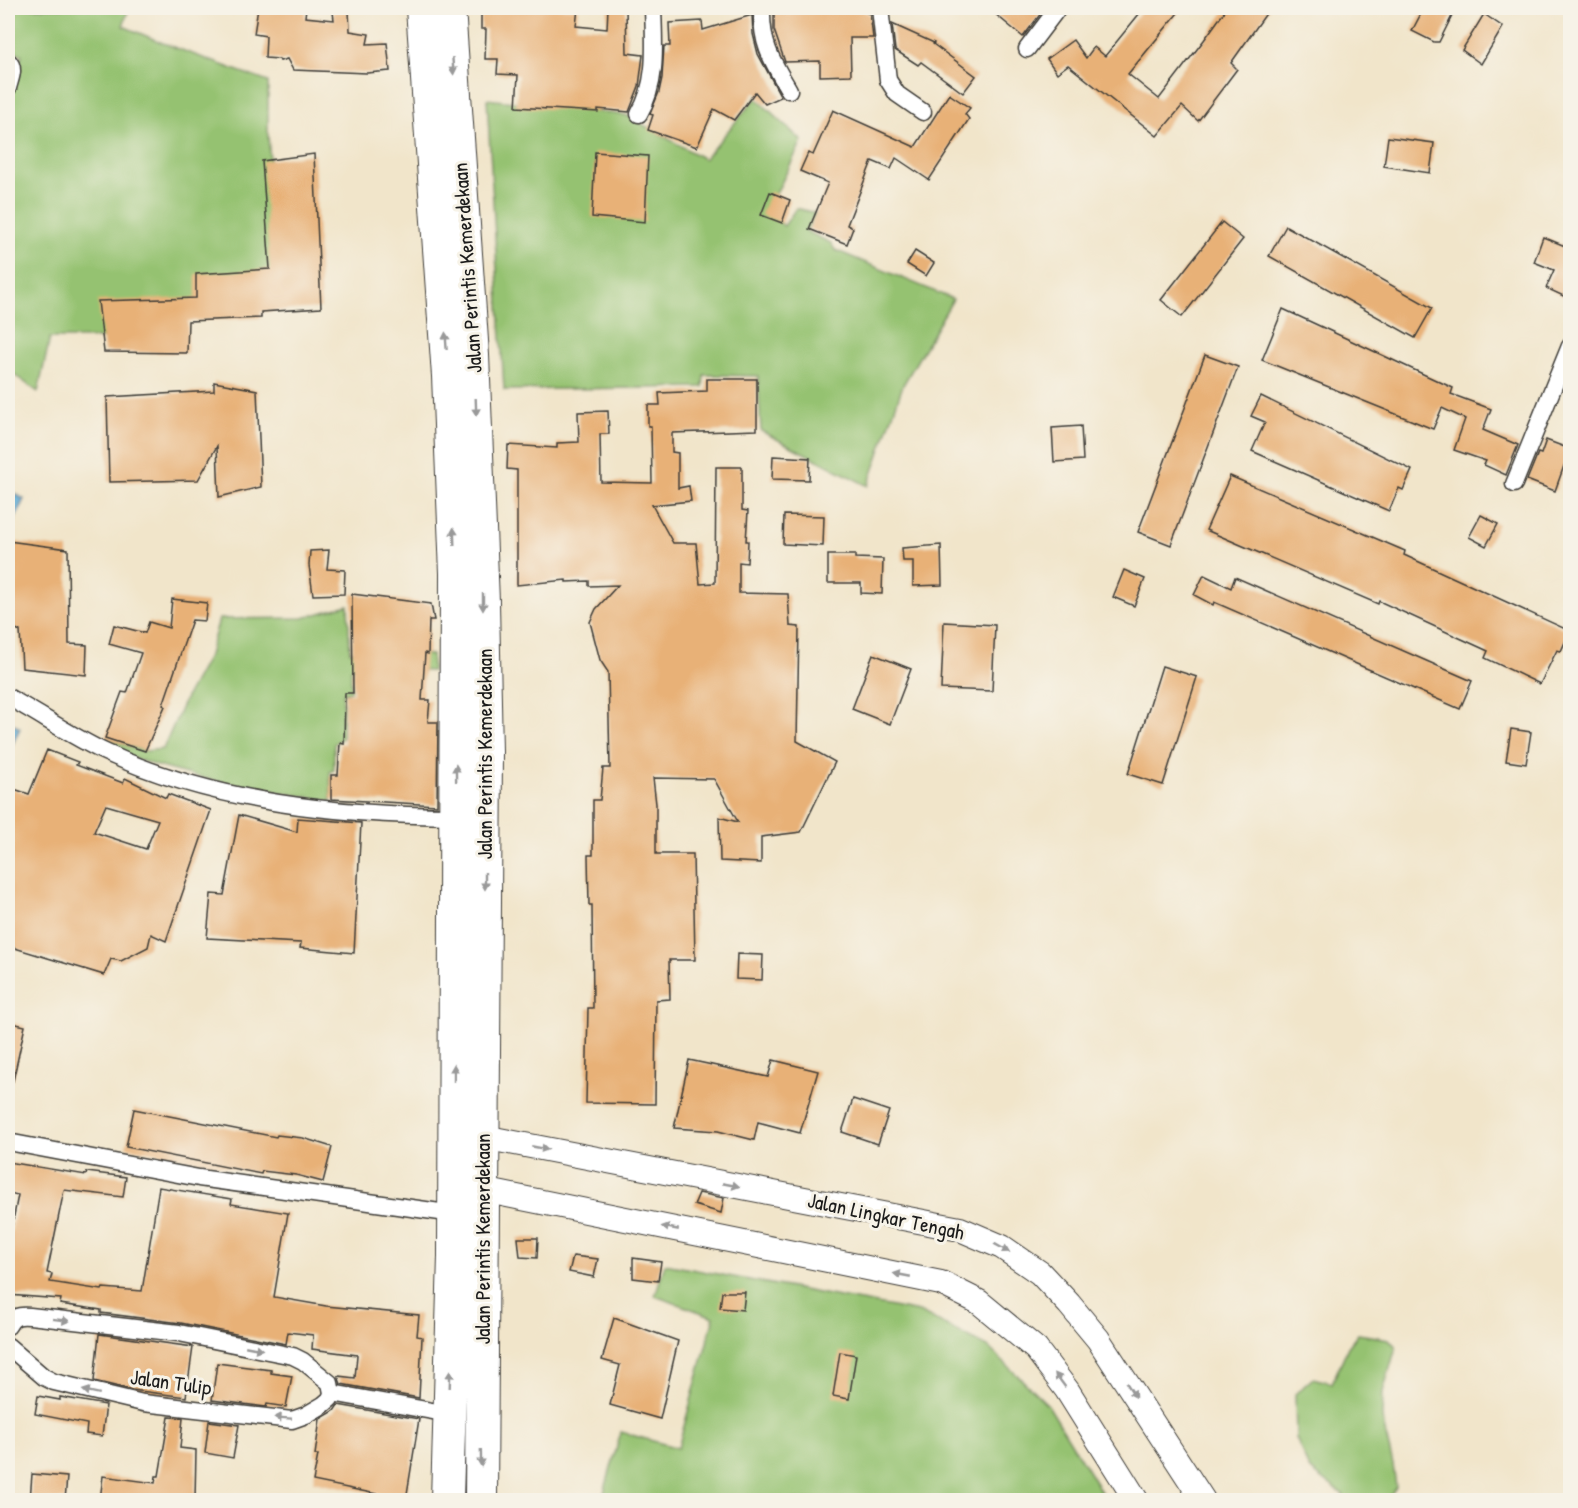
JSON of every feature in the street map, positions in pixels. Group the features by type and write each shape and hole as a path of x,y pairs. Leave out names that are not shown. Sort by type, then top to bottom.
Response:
{"highway":[{"name":"Jalan Perintis Kemerdekaan","path":"422,8 448,376 456,573 456,816 468,1134 484,1190 481,1500"},
{"name":"Jalan Perintis Kemerdekaan","path":"447,1500 453,1184 468,1134 486,753 481,536 473,355 449,8"}],"main road":[{"name":"Jalan Lingkar Tengah","path":"468,1134 960,1229 1002,1247 1040,1273 1098,1339 1203,1500"},
{"path":"453,1184 941,1283 979,1302 1036,1349 1067,1390 1136,1500"}],"street":[{"path":"639,114 646,102 653,69 653,8"},
{"path":"762,8 763,35 766,45 789,90"},
{"path":"880,8 888,80 897,94 923,112"},
{"path":"1027,49 1058,8"},
{"path":"8,62 13,71 8,88"},
{"path":"1514,484 1570,346"},
{"path":"8,697 106,753 187,783 228,794 338,811 385,815 456,816"},
{"path":"8,1142 200,1178 454,1214"},
{"path":"8,1326 19,1315 30,1316 179,1334 280,1353 303,1361 330,1383 332,1393 449,1414"},
{"name":"Jalan Tulip","path":"8,1346 44,1377 54,1382 143,1403 292,1420 323,1405 330,1399 332,1393"}],"green space":[{"path":"8,8 129,8 123,26 268,82 268,135 278,275 213,298 115,338 50,338 38,392 8,370 8,102 22,55 8,48"},
{"path":"756,98 802,141 767,212 784,226 796,208 815,213 806,231 831,243 835,250 953,299 903,385 868,486 761,431 758,376 704,375 703,387 504,390 487,99 626,115 704,159"},
{"path":"348,605 350,652 432,655 432,671 351,668 351,691 343,693 342,738 334,744 334,770 330,772 331,801 185,774 156,766 102,745 105,738 145,751 163,749 187,695 209,655 219,619 303,618"},
{"path":"665,1264 919,1312 988,1347 1048,1405 1106,1500 602,1500 621,1432 678,1448 714,1317 655,1296"},
{"path":"1358,1334 1389,1339 1396,1347 1383,1392 1382,1418 1396,1487 1387,1500 1341,1500 1344,1495 1309,1469 1296,1438 1295,1394 1313,1378 1332,1383 1348,1347"}],"water":[{"path":"8,490 24,499 8,534"},
{"path":"8,721 20,728 8,754"}],"building":[{"path":"258,8 306,8 305,17 334,20 333,12 349,11 350,31 369,34 367,44 387,43 390,71 367,73 293,70 287,59 280,61 265,58 266,36 254,34"},
{"path":"481,8 578,8 576,26 607,29 608,8 626,8 627,53 643,55 639,86 629,112 516,107 518,75 497,74 498,59 485,59 486,29 481,29"},
{"path":"774,8 856,8 870,14 873,38 850,38 851,75 820,76 820,61 785,62 774,30"},
{"path":"988,8 1045,8 1023,37"},
{"path":"1144,8 1182,8 1128,74 1159,99 1227,8 1270,8 1231,63 1237,69 1198,121 1182,106 1157,136 1068,65 1057,73 1047,59 1073,40 1086,58 1094,47 1105,56"},
{"path":"1424,8 1456,8 1439,42 1434,42 1412,31"},
{"path":"1484,14 1503,27 1481,64 1462,50"},
{"path":"752,15 753,34 758,54 781,97 765,104 755,92 734,120 714,109 697,147 648,130 653,115 650,114 662,78 664,46 670,46 669,23 702,21 703,30"},
{"path":"892,24 934,43 976,76 963,93 921,62 918,65 895,50"},
{"path":"949,94 970,108 965,114 969,119 929,180 896,158 891,169 872,161 847,225 853,228 847,244 809,229 828,183 800,171 808,153 813,155 833,110 915,147"},
{"path":"1388,137 1434,143 1430,173 1384,166"},
{"path":"595,152 648,156 645,222 592,217"},
{"path":"314,154 321,308 261,312 261,318 188,321 187,353 104,352 98,301 196,298 196,274 270,269 262,161"},
{"path":"770,192 790,200 782,223 761,215"},
{"path":"1222,222 1243,239 1182,317 1161,300"},
{"path":"1286,226 1432,308 1415,338 1269,256"},
{"path":"1543,237 1570,248 1570,299 1546,288 1554,270 1534,262"},
{"path":"915,251 934,263 926,276 907,264"},
{"path":"1283,309 1453,388 1451,394 1491,409 1483,430 1518,445 1506,475 1484,465 1486,461 1454,450 1465,419 1442,408 1433,429 1262,360"},
{"path":"1205,355 1238,367 1171,545 1138,532"},
{"path":"707,379 757,379 757,430 672,433 672,452 678,453 678,488 689,486 691,501 652,505 673,543 696,543 700,584 715,583 716,467 742,467 742,510 748,511 746,541 748,541 747,563 739,562 739,593 788,594 790,626 799,627 797,741 835,762 801,832 761,837 761,863 720,861 719,817 738,822 714,779 653,778 656,804 656,854 693,854 695,960 669,960 670,999 656,1000 655,1104 586,1103 588,1008 593,1008 592,905 589,905 588,855 593,855 593,800 600,800 603,768 610,768 608,672 600,660 590,622 596,609 618,585 589,586 589,581 566,582 566,580 517,585 517,470 507,469 508,445 557,448 557,443 579,442 578,412 608,411 609,434 600,434 601,482 652,483 651,426 648,426 648,405 660,405 659,393 707,391"},
{"path":"214,382 257,390 261,487 219,497 217,446 198,480 109,482 107,397 214,391"},
{"path":"1261,396 1412,470 1403,490 1399,488 1389,511 1252,451 1265,422 1251,416"},
{"path":"1081,426 1083,460 1054,462 1052,428"},
{"path":"1546,440 1570,449 1555,491 1527,480"},
{"path":"773,456 810,458 809,480 772,479"},
{"path":"1230,476 1405,551 1404,555 1570,631 1561,651 1557,650 1540,684 1485,658 1488,651 1379,601 1378,604 1206,530"},
{"path":"784,515 824,516 823,546 783,544"},
{"path":"1481,515 1498,524 1486,546 1469,537"},
{"path":"8,541 68,549 69,644 87,645 86,675 22,668 20,631 8,625"},
{"path":"941,545 942,585 913,586 913,561 903,561 902,548"},
{"path":"329,550 327,569 345,570 344,594 313,595 309,565 310,551"},
{"path":"828,555 855,555 855,558 883,559 882,594 861,593 861,583 828,583"},
{"path":"1124,570 1145,579 1134,606 1113,597"},
{"path":"1204,575 1231,588 1235,577 1472,681 1460,709 1214,602 1213,605 1194,595"},
{"path":"352,594 431,604 434,620 429,620 428,654 425,653 422,700 430,700 428,722 438,722 437,805 331,799 331,775 338,775 340,743 344,744 345,693 353,693"},
{"path":"172,599 207,603 205,621 192,620 163,705 165,706 145,751 105,738 122,692 127,693 141,653 109,644 114,625 145,633 149,622 169,628"},
{"path":"944,622 995,625 992,691 941,689"},
{"path":"873,654 911,669 890,724 852,709"},
{"path":"1162,666 1197,677 1163,785 1128,774"},
{"path":"1511,729 1531,732 1526,764 1506,761"},
{"path":"47,750 78,762 76,765 123,783 125,778 166,798 168,794 211,810 166,941 151,934 148,947 121,961 111,959 104,975 8,946 8,787 29,794","holes":["106,805 158,820 146,849 94,832"]},
{"path":"239,815 297,832 298,818 361,823 354,953 300,948 301,943 207,938 211,894 224,895"},
{"path":"737,954 763,955 762,980 736,979"},
{"path":"8,1022 25,1026 13,1081 8,1080"},
{"path":"689,1060 768,1077 773,1060 818,1071 800,1133 758,1122 754,1140 718,1131 674,1128"},
{"path":"853,1099 889,1111 878,1144 842,1132"},
{"path":"134,1109 276,1137 277,1135 303,1138 332,1147 323,1182 296,1175 262,1171 261,1174 126,1147"},
{"path":"8,1162 86,1175 87,1172 126,1177 123,1197 64,1190 47,1273 52,1274 50,1282 102,1290 103,1288 142,1291 159,1187 232,1199 231,1204 288,1213 274,1297 326,1306 419,1315 417,1336 422,1337 419,1398 341,1384 338,1376 355,1378 357,1355 312,1349 313,1335 288,1332 286,1344 181,1323 101,1313 101,1310 60,1304 61,1299 8,1295 10,1267 8,1266 8,1247 18,1195 8,1193"},
{"path":"699,1193 724,1198 721,1213 694,1205"},
{"path":"518,1238 538,1238 537,1258 520,1257"},
{"path":"573,1256 598,1259 594,1277 569,1272"},
{"path":"633,1258 661,1262 658,1281 633,1278"},
{"path":"722,1292 745,1292 743,1310 720,1308"},
{"path":"614,1318 678,1341 660,1419 610,1405 620,1365 602,1360"},
{"path":"99,1334 193,1347 186,1397 132,1390 94,1381"},
{"path":"840,1352 856,1355 849,1399 833,1396"},
{"path":"217,1363 271,1370 271,1373 292,1376 286,1407 267,1404 266,1407 212,1400"},
{"path":"38,1396 60,1400 60,1397 106,1405 102,1436 86,1434 87,1424 35,1414"},
{"path":"338,1405 419,1419 406,1500 313,1481 318,1455 315,1455 320,1419 334,1411"},
{"path":"169,1417 183,1418 180,1448 196,1450 195,1500 100,1500 103,1476 155,1483 156,1476 159,1476"},
{"path":"209,1421 239,1425 233,1458 205,1453"},
{"path":"32,1474 67,1477 65,1500 30,1500"}]}
